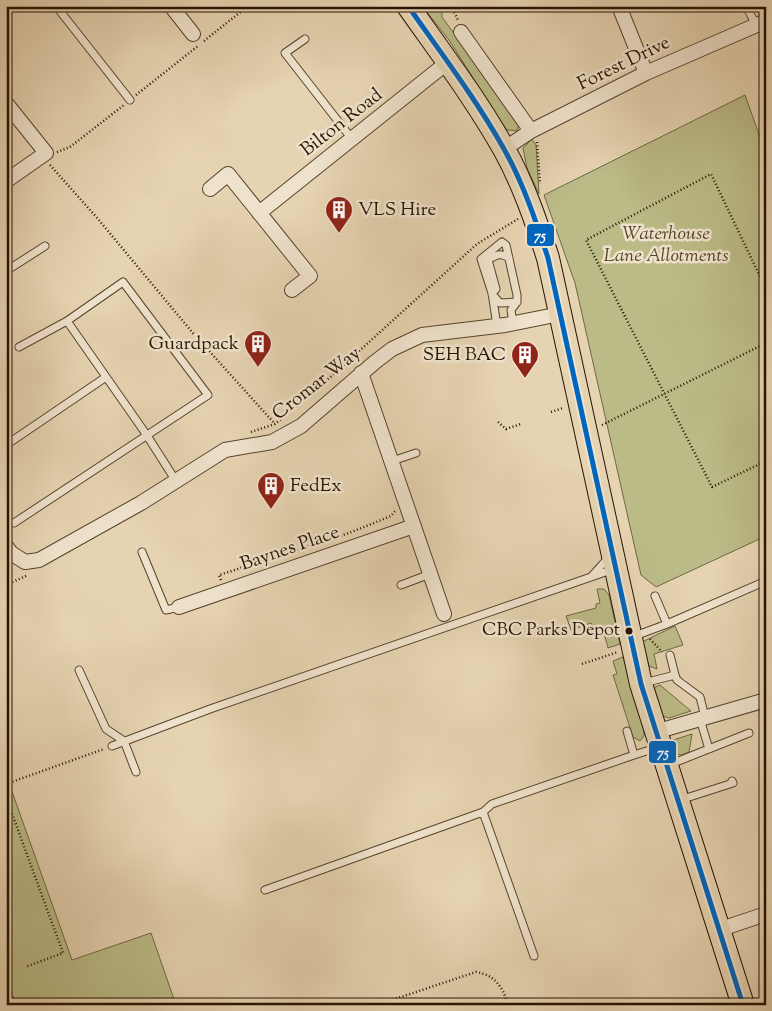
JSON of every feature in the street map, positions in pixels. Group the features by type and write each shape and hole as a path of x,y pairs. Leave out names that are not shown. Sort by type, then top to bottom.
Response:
{"main road":[{"path":"408,6 448,62 504,149 532,210 548,258 613,562 636,639 641,684 743,1005"}],"street":[{"path":"171,6 193,34"},
{"path":"619,6 646,73"},
{"name":"Forest Drive","path":"504,149 531,132 646,73 761,23"},
{"path":"461,32 531,132"},
{"name":"Bilton Road","path":"259,212 448,62"},
{"path":"6,103 44,155 6,181"},
{"path":"210,189 228,174 259,212 310,276 292,290"},
{"name":"Cromar Way","path":"6,546 25,562 38,560 103,525 225,450 272,442 300,426 392,349 422,335 513,324 560,314"},
{"path":"361,373 444,614"},
{"name":"Baynes Place","path":"179,607 414,526"},
{"path":"660,748 703,718 766,700"},
{"path":"718,930 766,914"}],"lane":[{"path":"56,6 130,100"},
{"path":"746,6 761,23"},
{"path":"305,39 285,53 352,139"},
{"path":"497,326 492,293 481,259 502,242 506,245 517,302 511,310 513,324"},
{"path":"6,271 45,246"},
{"path":"492,293 496,290 488,260 504,254 509,258"},
{"path":"14,523 208,394 123,282 67,321 19,347"},
{"path":"492,293 500,303 517,302"},
{"path":"67,321 146,434 176,481"},
{"path":"6,445 106,377"},
{"path":"392,461 416,453"},
{"path":"142,552 166,610 179,607"},
{"path":"112,746 216,706 591,577 613,562"},
{"path":"591,577 613,562"},
{"path":"402,585 430,574"},
{"path":"636,639 666,624 766,582"},
{"path":"655,596 666,624"},
{"path":"670,655 677,680 700,697 707,751"},
{"path":"79,670 106,729 124,741 136,772"},
{"path":"641,684 675,675"},
{"path":"627,731 634,755"},
{"path":"264,890 483,812 492,804 634,755 660,748 692,757 721,747 749,733"},
{"path":"677,801 733,783 732,781"},
{"path":"483,812 534,956"}],"path":[{"path":"248,6 70,147 59,152 44,155 192,332 275,424 314,392 477,244 532,210"},
{"path":"451,6 456,13 461,32"},
{"path":"531,132 538,144 540,186"},
{"path":"766,290 711,174 586,240 662,393 712,488 766,461"},
{"path":"585,428 606,424 662,393 766,343"},
{"path":"551,412 563,408"},
{"path":"498,422 506,429 521,424"},
{"path":"224,591 219,575 349,533 391,516 396,508"},
{"path":"582,664 636,639 670,655"},
{"path":"6,784 112,746"},
{"path":"6,797 63,953 25,966"},
{"path":"386,1002 476,972 489,975 497,982 508,1005"},
{"path":"6,995 9,1005"}],"green space":[{"path":"422,6 442,6 442,17 519,123 517,131 507,130 449,40"},
{"name":"Waterhouse Lane Allotments","path":"745,95 766,154 766,536 656,587 641,575 575,283 544,195"},
{"path":"532,139 536,145 539,194 527,168 523,148"},
{"path":"597,589 604,589 609,595 620,644 608,648 603,630 595,633 591,623 571,630 566,616 596,608 596,604 600,603"},
{"path":"675,626 683,645 654,654 657,669 649,666 642,642"},
{"path":"623,657 644,729 644,736 640,741 633,737 613,675 617,674 613,661"},
{"path":"660,685 691,711 669,718 662,716 653,688"},
{"path":"692,734 689,752 681,755 673,753 670,741"},
{"path":"10,786 72,960 151,933 176,1005 16,1005 6,975 6,788"}],"transit line":[{"name":"75","path":"408,6 493,130 511,162 534,216 548,258 641,684 743,1005"}],"place":[{"name":"VLS Hire","path":"339,234"},
{"name":"Guardpack","path":"258,368"},
{"name":"SEH BAC","path":"525,379"},
{"name":"FedEx","path":"271,510"},
{"name":"CBC Parks Depot","path":"629,631"}]}
